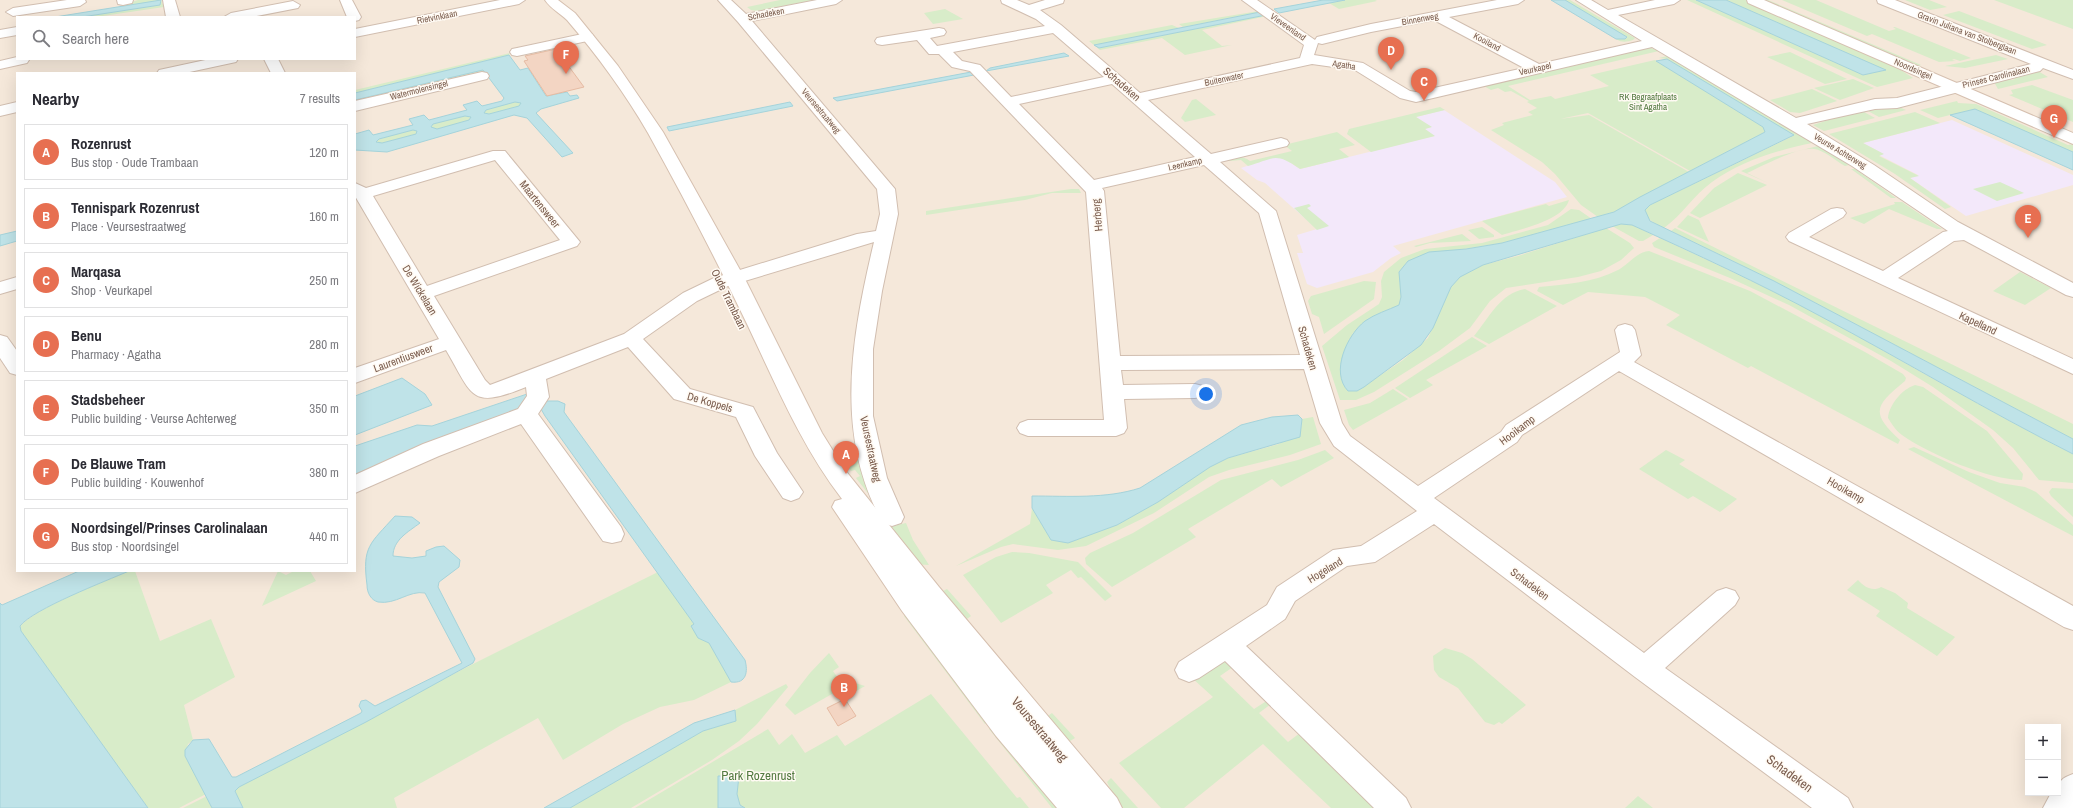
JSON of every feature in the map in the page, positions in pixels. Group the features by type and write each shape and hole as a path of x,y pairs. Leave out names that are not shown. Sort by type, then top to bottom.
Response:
{"street":[{"path":"169,0 173,16"},
{"path":"346,0 354,16"},
{"name":"Rietvinklaan","path":"357,28 519,0"},
{"name":"Oude Trambaan","path":"541,0 549,10 562,18 583,38"},
{"name":"Oude Trambaan","path":"551,0 556,6 570,16 647,138 811,434 823,454 863,510 920,599"},
{"name":"Veursestraatweg","path":"724,0 743,19 886,189 889,214 872,291 863,349 862,416 875,478 892,517"},
{"name":"Schadeken","path":"743,19 836,0"},
{"name":"Schadeken","path":"1007,0 1041,16 1056,28 1268,211 1331,423 1342,440 1425,505 1645,669 1837,808"},
{"path":"1028,10 1058,0"},
{"name":"Vieveenland","path":"1248,0 1312,44 1306,57 1312,60"},
{"path":"1455,0 1472,9"},
{"name":"Binnenweg","path":"1322,40 1518,0"},
{"name":"Veurse Achterweg","path":"1582,0 1870,169 1935,214 1968,234 2028,268 2073,291"},
{"path":"1606,14 1674,0"},
{"name":"Noordsingel","path":"1753,0 1940,81 1956,82"},
{"name":"Noordsingel","path":"1776,0 1956,82 2073,139"},
{"name":"Gravin Juliana van Stolberglaan","path":"1883,0 2073,75"},
{"path":"20,16 80,2"},
{"path":"238,16 293,6"},
{"name":"Kooiland","path":"1438,16 1537,69"},
{"path":"0,21 16,17"},
{"path":"0,34 16,17"},
{"path":"940,41 1056,28"},
{"name":"Herberg","path":"882,42 920,35 934,51 940,41 957,64 975,68 1095,191 1116,428 1028,428"},
{"path":"517,52 583,38"},
{"name":"Veurkapel","path":"1416,97 1654,42"},
{"path":"166,72 187,63 220,60"},
{"path":"259,60 265,72"},
{"path":"272,60 278,72"},
{"name":"Agatha","path":"1312,60 1358,66 1405,95 1416,97"},
{"name":"Buitenwater","path":"1137,98 1312,60"},
{"name":"Prinses Carolinalaan","path":"1793,123 1875,104 1897,103 1956,82 2021,62 2041,62"},
{"name":"Prinses Carolinalaan","path":"1956,82 1972,83 2035,68 2041,62"},
{"path":"0,65 22,64"},
{"name":"Watermolensingel","path":"356,106 472,77 482,76"},
{"path":"1007,102 1115,79"},
{"name":"Prinses Carolinalaan","path":"1875,104 1880,98 1940,81"},
{"path":"1972,83 2073,126"},
{"path":"0,111 16,107"},
{"name":"Leenkamp","path":"1089,186 1281,143"},
{"name":"Maartensweer","path":"359,191 499,154 571,242 422,294"},
{"name":"De Wickelaan","path":"359,191 452,341 476,385 485,392 497,391 532,400"},
{"name":"Kapelland","path":"1837,213 1795,237 2073,367"},
{"path":"1884,279 1949,236 1968,234"},
{"path":"356,485 532,400 630,338 690,296 727,280 863,238 884,235"},
{"path":"0,288 16,284"},
{"name":"Hooikamp","path":"1425,505 1509,437 1514,430 1631,355 1626,330"},
{"name":"De Koppels","path":"630,338 682,394 745,412 767,456 792,492"},
{"path":"0,341 16,366"},
{"name":"Laurentiusweer","path":"356,376 452,341"},
{"path":"1110,363 1312,362"},
{"name":"Hooikamp","path":"1618,362 2073,619"},
{"path":"1113,392 1195,391"},
{"path":"532,400 612,534"},
{"name":"Hogeland","path":"1189,670 1276,612 1286,594 1342,557 1366,555 1425,505"},
{"path":"1645,669 1726,598"},
{"name":"Veursestraatweg","path":"920,599 1006,727 1077,808"},
{"name":"Veursestraatweg","path":"920,599 1106,808"},
{"path":"1227,645 1395,808"},
{"path":"2059,808 2073,788"}],"shaded area":[{"path":"0,0 2073,0 2073,808 46,808 0,721"},
{"path":"1444,110 1555,182 1567,197 1393,246 1401,253 1391,258 1373,272 1317,288 1307,284 1297,253 1303,253 1297,235 1317,229 1265,183 1257,180 1241,168 1274,157 1285,159 1300,169 1434,136 1425,129 1431,127 1416,117"},
{"path":"1952,120 2073,175 2073,185 1966,216 1910,178 1918,175 1879,155 1883,154 1863,143"}],"green space":[{"path":"138,0 161,0 164,7 103,16 88,16 160,5 161,1 121,7 122,5"},
{"path":"780,0 814,0 757,11 751,10 747,7"},
{"path":"1345,0 1377,1 1339,9 1329,3"},
{"path":"1565,0 1570,0 1635,38 1627,42 1622,42 1616,39 1619,39"},
{"path":"1687,0 1696,0 1863,75 1885,70 1726,0 1746,0 1904,69 1901,70 1913,78 1877,87"},
{"path":"1759,0 1768,0 1921,65 1919,66"},
{"path":"1782,0 1816,0 1889,31 1896,29 1893,27 1895,27 1971,58 1960,61 1954,59 1952,60 1956,61 1939,62 1872,34 1867,36"},
{"path":"1905,0 1929,0 1947,7 1930,10"},
{"path":"1994,0 2073,0 2073,29"},
{"path":"945,9 963,19 933,24 924,13"},
{"path":"1959,11 2047,45 2032,49 1943,15"},
{"path":"1260,12 1183,27 1179,24"},
{"path":"1267,16 1202,30 1222,46 1232,45 1185,55 1162,38 1100,50 1089,41 1172,25 1179,28 1095,45 1099,48"},
{"name":"RK Begraafplaats Sint Agatha","path":"1648,47 1659,51 1508,86 1530,100 1551,96 1555,99 1609,86 1590,75 1655,60 1763,127 1765,132 1690,171 1588,113 1560,119 1589,115 1689,172 1614,212 1598,217 1581,205 1555,174 1542,162 1491,130 1504,125 1502,123 1533,115 1528,112 1537,108 1527,102 1529,101 1511,91 1505,92 1498,88 1491,90 1482,85"},
{"path":"1790,52 1847,79 1825,84 1767,57"},
{"path":"510,53 509,55 356,93 356,90"},
{"path":"1996,55 2008,59 1965,68 1945,66"},
{"path":"1667,56 1810,139 1809,141 1812,143 1760,157 1735,168 1706,187 1677,217 1664,228 1652,221 1646,214 1645,210 1650,205 1791,137 1667,59 1659,58"},
{"path":"483,70 486,74 356,104 356,100"},
{"path":"2038,71 2048,77 1998,89 1994,82 2007,78 2012,80 2015,79 2011,77"},
{"path":"1853,79 1874,88 1840,100 1814,88"},
{"path":"2032,85 2073,100 2073,122 2009,95 2013,94 2011,90"},
{"path":"1812,89 1837,101 1800,113 1790,112 1770,100"},
{"path":"1196,99 1216,115 1185,122 1181,118 1192,100"},
{"path":"1957,101 1958,103 1976,104 2068,145 2073,144 2073,152 1950,115 1938,118 1920,110"},
{"path":"515,102 522,103 519,106 489,114 483,113 485,110"},
{"path":"1440,107 1445,110 1416,117 1432,127 1425,129 1435,136 1371,152 1347,134 1349,129"},
{"path":"1899,107 1906,110 1879,117 1868,111"},
{"path":"1864,112 1875,118 1824,131 1813,125 1850,113"},
{"path":"1915,112 1940,123 1863,143 1884,154 1879,156 1919,176 1910,178 1951,207 1945,209 1895,174 1829,134"},
{"path":"465,116 471,117 469,120 437,129 431,128 433,124"},
{"path":"413,130 418,131 416,134 382,143 376,143 379,139"},
{"path":"1337,132 1355,145 1339,149 1349,157 1300,169 1280,158 1270,159 1248,166 1241,160 1229,161 1227,159 1242,157 1250,161 1292,151 1284,145"},
{"path":"1818,146 1849,165 1845,166 1818,150 1807,149 1780,158 1747,173 1768,183 1741,171 1774,157"},
{"path":"1851,169 1855,169 1896,198 1891,198"},
{"path":"1738,173 1767,185 1700,218 1690,213 1714,188"},
{"path":"2000,182 2024,193 1997,201 1973,189"},
{"path":"1079,189 1081,193 1052,193 1025,200 926,215 926,211"},
{"path":"1569,200 1559,213 1550,219 1530,227 1502,235 1482,221 1546,204 1549,206"},
{"path":"1894,202 1902,202 1942,229 1937,229 1889,209 1864,224 1850,218 1895,204"},
{"path":"1309,204 1311,206 1307,208 1329,226 1317,230 1294,208"},
{"path":"1571,209 1579,210 1592,219 1502,243 1451,251 1408,261 1399,272 1401,297 1399,305 1353,333 1344,354 1357,391 1403,360 1428,338 1451,287 1460,277 1483,265 1518,256 1606,228 1630,243 1634,248 1621,260 1601,271 1578,277 1506,288 1490,301 1470,328 1439,351 1374,392 1356,400 1340,400 1322,346 1347,325 1379,304 1382,297 1381,281 1384,272 1401,258 1425,249 1482,243 1548,225"},
{"path":"1688,215 1699,220 1709,242 1677,227"},
{"path":"1621,224 1632,225 1653,235 1643,241 1639,241 1612,226"},
{"path":"1482,227 1494,235 1494,237 1479,239 1468,230"},
{"path":"1675,228 2073,424 2073,439 1774,281 1671,231"},
{"path":"1462,234 1471,241 1430,243 1416,247 1414,246"},
{"path":"1660,238 1821,316 1978,404 2073,454 2073,483 2039,480 2013,448 1993,430 1933,387 1891,361 1789,305 1730,278 1654,247 1652,243"},
{"path":"1649,251 1750,291 1865,352 1903,374 1906,378 1905,381 1888,396 1882,403 1880,409 1880,415 1884,422 1900,440 1898,444 1751,366 1748,368 1666,325 1680,315 1645,297 1588,292 1563,305 1537,291 1539,287 1569,284 1599,278 1622,268 1641,253"},
{"path":"2020,272 2051,288 2025,305 1993,291"},
{"path":"1364,281 1376,282 1374,299 1324,334 1319,317 1312,314 1308,301 1311,296"},
{"path":"1525,289 1557,306 1489,344 1474,336 1490,314 1502,301 1516,291"},
{"path":"1472,337 1487,346 1426,380 1433,385 1410,398 1395,388"},
{"path":"1915,385 1923,387 1987,431 2023,474 2022,480 1993,476 1960,465 1928,450 1900,433 1888,418 1889,413 1897,398 1905,390"},
{"path":"1393,389 1408,399 1353,430 1349,425 1344,410 1370,403"},
{"path":"1313,417 1321,444 1290,455 1229,470 1209,477 1154,513 1086,546 1058,550 1013,544 1001,547 956,566 1030,524 1032,508 1051,540 1068,543 1117,525 1158,502 1210,467 1228,458 1279,444 1302,426 1302,419"},
{"path":"1914,447 1969,472 2000,483 2025,487 2036,492 2073,525 2073,536 1908,449"},
{"path":"1325,450 1334,458 1281,487 1272,479 1188,529 1196,537 1112,587 1086,564 1085,558 1090,553 1133,533 1221,480 1298,460"},
{"path":"1666,450 1685,460 1679,464 1737,499 1720,512 1693,496 1688,499 1639,469"},
{"path":"862,454 874,501 856,478 860,476 855,470 851,471 841,459"},
{"path":"2052,488 2073,489 2073,517 2051,496 2049,492"},
{"path":"906,523 913,540 929,565 913,564 884,528"},
{"path":"1012,552 1029,553 1078,562 1112,596 1105,601 1081,577 1078,578 1071,570 1046,585 1053,593 1001,623 963,575 996,557"},
{"path":"127,572 135,572 160,641 211,619 235,677 184,705 193,740 188,744 185,756 206,794 179,808 148,808 21,631 20,627 39,612 88,588"},
{"path":"278,572 286,575 292,572 311,572 316,581 262,606"},
{"path":"658,572 694,624 698,638 709,643 731,682 694,700 660,707 623,724 563,760 538,718 394,798 397,808 243,808 235,791 239,787 469,666"},
{"path":"1858,580 1869,588 1875,589 1881,587 1895,593 1908,603 1907,608 1955,637 1937,656 1876,616 1880,611 1847,590"},
{"path":"947,589 971,616 960,624 939,593"},
{"path":"906,614 992,719 985,724 904,616"},
{"path":"1445,648 1462,653 1472,659 1526,705 1502,724 1499,722 1494,725 1485,722 1458,688 1439,677 1434,670 1433,656"},
{"path":"829,653 839,667 833,671 844,687 852,682 865,686 844,698 839,690 795,715 785,705 810,673"},
{"path":"1224,658 1233,667 1220,676 1254,709 1268,700 1271,704 1259,713 1288,742 1304,730 1383,808 1331,808 1263,744 1184,808 1161,808 1119,763 1213,697 1192,678"},
{"path":"786,684 788,687 757,724 739,741 712,760 631,808 570,808 703,731 736,721 735,710"},
{"name":"Park Rozenrust","path":"931,694 1017,798 1020,797 1029,808 635,808 768,729 779,745 792,734 805,753 837,735 845,746"},
{"path":"1052,713 1075,738 1070,741 1041,721"},
{"path":"996,725 1058,808 1052,808 989,729"},
{"path":"1111,778 1138,808 1120,808 1107,782"},
{"path":"207,796 212,808 183,808"},
{"path":"1638,796 1653,808 1625,808"}],"water":[{"path":"161,0 160,5 88,16 61,16"},
{"path":"1323,0 1345,0 1279,13 1274,9"},
{"path":"1551,0 1565,0 1627,37 1625,39 1616,39"},
{"path":"1696,0 1726,0 1886,70 1863,75"},
{"path":"1260,12 1266,15 1099,48 1094,45"},
{"path":"1064,53 1069,56 986,71 990,68"},
{"path":"509,55 520,70 528,68 546,96 567,92 570,96 577,95 579,98 541,109 536,113 573,153 562,157 527,118 514,115 387,152 356,150 356,134 369,130 373,135 413,125 409,119 424,115 429,120 467,110 463,105 477,101 482,106 502,101 504,98 483,70 356,100 356,93","holes":["515,102 521,103 519,106 489,114 484,113 486,110","465,116 471,117 469,120 437,129 431,127 433,124","413,130 417,131 416,134 382,143 376,142 379,139"]},
{"path":"1667,59 1794,135 1650,205 1645,210 1650,221 1774,281 2073,439 2073,454 2009,421 1852,333 1774,292 1632,225 1621,224 1483,265 1460,277 1451,287 1433,328 1421,345 1364,387 1357,391 1348,391 1343,383 1341,374 1343,354 1347,344 1358,327 1365,321 1377,314 1399,305 1401,297 1399,272 1408,261 1429,252 1466,249 1502,243 1614,212 1765,132 1763,127 1656,61"},
{"path":"971,72 974,75 837,101 833,98"},
{"path":"790,102 793,106 669,131 667,127"},
{"path":"1975,109 2073,152 2073,170 1950,115"},
{"path":"16,231 16,241 0,246 0,235"},
{"path":"402,378 425,394 432,405 356,435 356,396"},
{"path":"530,393 526,406 356,474 356,446 417,425 432,426"},
{"path":"544,401 558,401 565,404 564,412 745,660 746,672 743,679 736,682 731,682 709,643 698,638 691,626 694,624 545,416 541,409"},
{"path":"1298,415 1302,419 1300,437 1228,458 1210,467 1158,502 1117,525 1068,543 1051,540 1032,508 1032,496 1114,494 1140,488 1241,425 1272,417"},
{"path":"395,516 412,517 420,523 398,541 393,556 412,558 426,556 426,551 444,546 460,560 459,567 439,582 438,587 475,659 473,663 366,722 239,787 235,791 243,808 212,808 185,756 185,750 193,740 209,739 232,777 236,777 361,713 362,711 359,706 361,701 366,700 375,706 462,663 425,593 413,594 397,600 385,602 378,602 371,598 367,588 367,553 379,533"},
{"path":"77,572 127,572 54,604 27,619 20,626 21,631 148,808 0,808 0,603 2,605"},
{"path":"735,710 736,721 703,731 570,808 544,808 694,723"},
{"path":"718,776 739,776 737,794 740,805 745,808 718,808"}],"building":[{"path":"556,49 584,87 547,96 524,61 528,60 525,56"},
{"path":"845,699 856,716 838,726 827,708"}],"place":[{"name":"Benu","path":"1391,70"},
{"name":"De Blauwe Tram","path":"566,74"},
{"name":"Marqasa","path":"1424,101"},
{"name":"Noordsingel/Prinses Carolinalaan","path":"2054,138"},
{"name":"Stadsbeheer","path":"2028,238"},
{"name":"Rozenrust","path":"846,474"},
{"name":"Tennispark Rozenrust","path":"844,707"}]}
